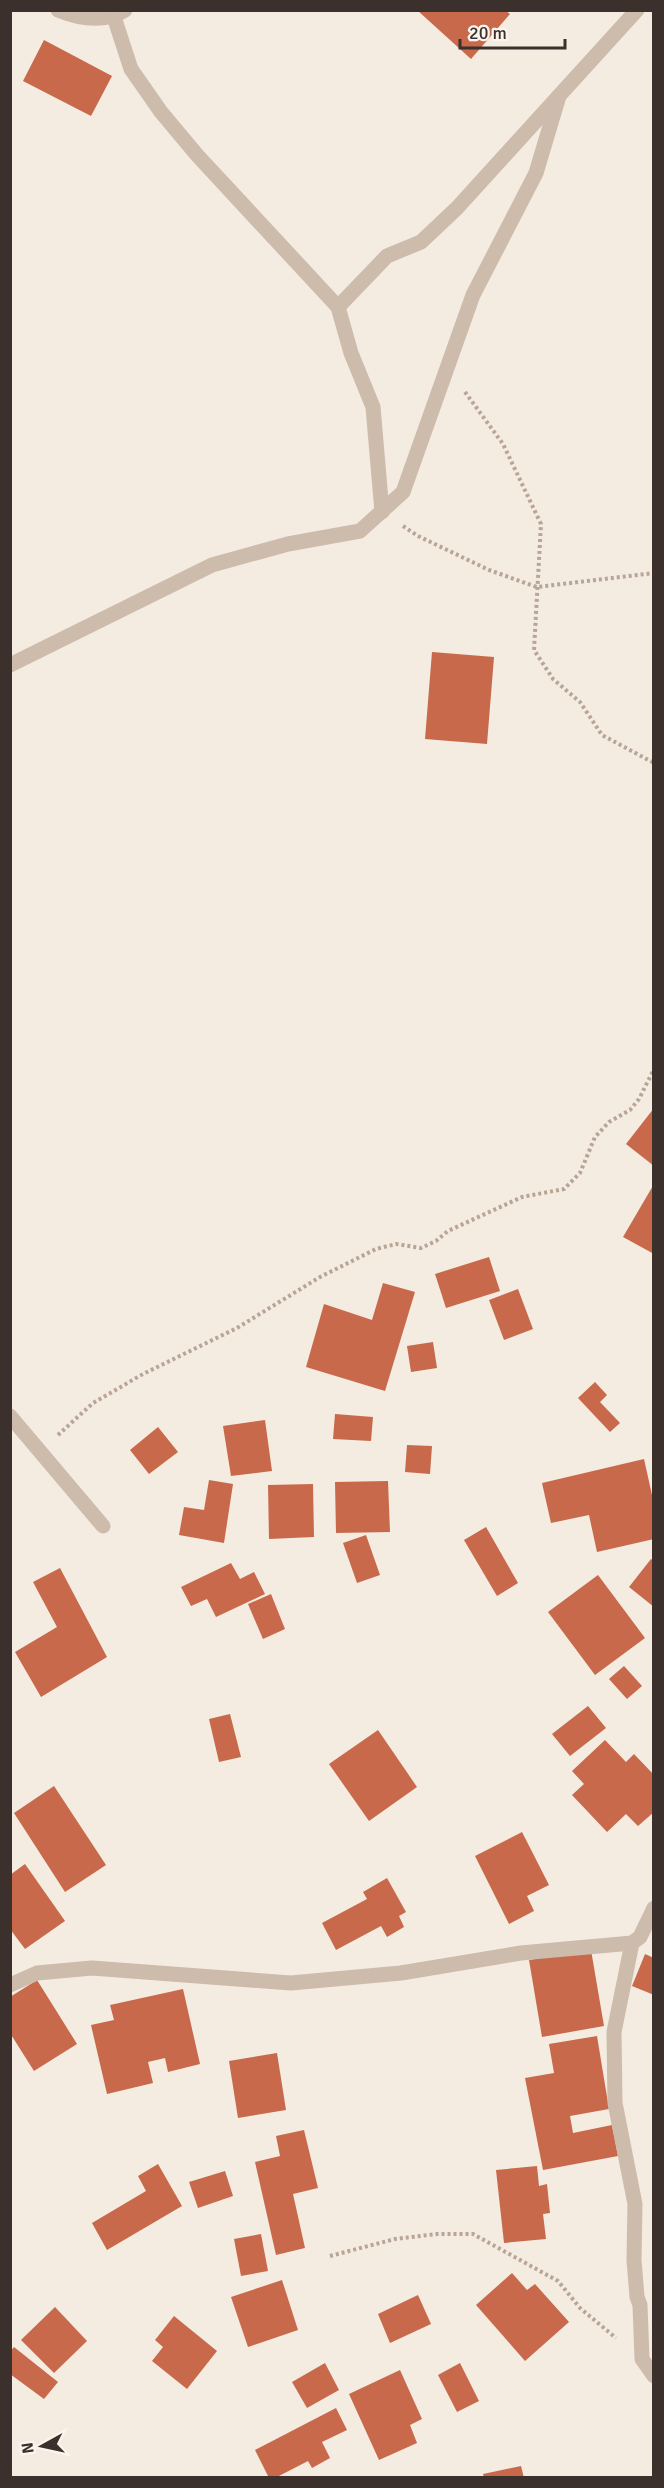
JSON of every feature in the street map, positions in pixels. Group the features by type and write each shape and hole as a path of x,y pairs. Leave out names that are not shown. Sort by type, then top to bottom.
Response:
{"street":[{"path":"58,10 78,19 119,14 131,69 161,112 197,155 338,307 351,353 373,407 382,512"},
{"path":"338,307 387,256 421,242 457,208 636,10"},
{"path":"10,665 212,565 288,544 360,531 403,492 474,295 536,173 559,96"},
{"path":"10,1416 103,1526"},
{"path":"10,1985 37,1973 92,1968 291,1983 401,1973 521,1953 632,1943 640,1937 654,1908"},
{"path":"632,1943 614,2032 615,2103 635,2204 634,2260 637,2297 640,2305 642,2359 654,2376"}],"path":[{"path":"447,368 503,444 542,524 534,650 553,679 580,702 602,735 654,763"},
{"path":"382,512 418,536 489,570 537,586 654,573"},
{"path":"40,1451 93,1403 143,1374 237,1328 320,1277 376,1249 396,1245 422,1248 436,1241 448,1231 522,1197 564,1189 580,1173 595,1137 609,1122 630,1110 639,1099 654,1069"},
{"path":"330,2256 394,2239 437,2234 473,2234 558,2281 580,2308 642,2359"}],"building":[{"path":"417,10 505,10 510,14 471,59"},
{"path":"44,40 112,76 91,116 23,81"},
{"path":"432,652 494,657 487,744 425,739"},
{"path":"654,1108 654,1166 626,1144"},
{"path":"654,1184 654,1254 623,1237"},
{"path":"489,1257 500,1291 446,1308 435,1274"},
{"path":"383,1283 415,1292 385,1391 306,1367 324,1304 372,1320"},
{"path":"518,1289 533,1329 504,1340 489,1300"},
{"path":"433,1342 437,1368 411,1372 407,1346"},
{"path":"595,1382 607,1395 600,1402 620,1423 610,1432 578,1398"},
{"path":"335,1414 373,1417 371,1441 333,1439"},
{"path":"265,1420 272,1471 231,1476 223,1426"},
{"path":"158,1427 178,1452 149,1474 130,1450"},
{"path":"407,1445 432,1446 430,1474 405,1472"},
{"path":"644,1459 654,1504 654,1539 597,1552 589,1515 551,1523 542,1483"},
{"path":"209,1480 233,1484 224,1543 179,1535 184,1507 204,1510"},
{"path":"388,1481 390,1532 336,1533 335,1482"},
{"path":"313,1484 314,1537 269,1539 268,1485"},
{"path":"486,1527 518,1583 497,1596 464,1540"},
{"path":"366,1535 380,1575 357,1583 343,1543"},
{"path":"651,1559 654,1561 654,1607 629,1587"},
{"path":"231,1563 240,1579 254,1572 265,1594 216,1617 207,1599 191,1606 181,1587"},
{"path":"60,1568 107,1657 41,1697 15,1652 57,1627 33,1582"},
{"path":"598,1575 645,1638 595,1675 548,1612"},
{"path":"271,1594 285,1629 263,1639 248,1604"},
{"path":"624,1666 642,1686 627,1699 609,1679"},
{"path":"588,1706 606,1728 570,1756 552,1734"},
{"path":"230,1714 241,1757 219,1762 209,1719"},
{"path":"378,1730 417,1787 369,1821 329,1764"},
{"path":"605,1740 626,1762 634,1754 654,1775 654,1812 638,1826 626,1814 607,1832 572,1795 584,1784 572,1771"},
{"path":"54,1786 106,1865 65,1892 14,1813"},
{"path":"522,1832 549,1885 527,1896 534,1911 509,1924 475,1856"},
{"path":"25,1864 65,1921 25,1949 10,1929 10,1875"},
{"path":"387,1878 406,1912 399,1916 404,1927 387,1937 381,1926 336,1950 322,1923 367,1899 363,1892"},
{"path":"591,1950 604,2026 542,2037 529,1960"},
{"path":"645,1954 654,1958 654,1995 632,1986"},
{"path":"37,1980 77,2044 34,2071 10,2033 10,1997"},
{"path":"183,1989 200,2064 168,2072 165,2058 148,2062 153,2083 107,2094 91,2025 114,2020 110,2005"},
{"path":"597,2036 609,2109 570,2116 573,2133 612,2125 618,2156 543,2170 525,2078 554,2073 549,2044"},
{"path":"277,2053 286,2110 238,2118 229,2061"},
{"path":"304,2130 318,2188 293,2194 305,2248 276,2255 255,2162 280,2156 276,2136"},
{"path":"158,2164 182,2206 107,2250 92,2223 146,2191 138,2176"},
{"path":"537,2166 539,2186 547,2184 550,2213 543,2214 546,2239 504,2243 496,2170"},
{"path":"225,2171 233,2196 198,2208 189,2182"},
{"path":"261,2234 268,2271 241,2276 234,2239"},
{"path":"512,2273 527,2290 535,2284 569,2322 525,2361 476,2305"},
{"path":"282,2280 298,2330 248,2347 231,2297"},
{"path":"418,2295 431,2324 390,2343 378,2314"},
{"path":"55,2307 87,2341 54,2373 21,2340"},
{"path":"174,2316 217,2351 187,2389 152,2361 163,2347 155,2340"},
{"path":"14,2347 58,2382 44,2399 10,2374 10,2352"},
{"path":"325,2363 339,2390 307,2408 292,2382"},
{"path":"460,2363 479,2401 457,2412 438,2375"},
{"path":"400,2370 422,2419 410,2425 417,2443 379,2460 349,2394"},
{"path":"336,2408 347,2430 322,2442 330,2458 312,2468 308,2461 275,2478 269,2478 255,2450"},
{"path":"521,2466 524,2478 484,2478 483,2474"}]}
